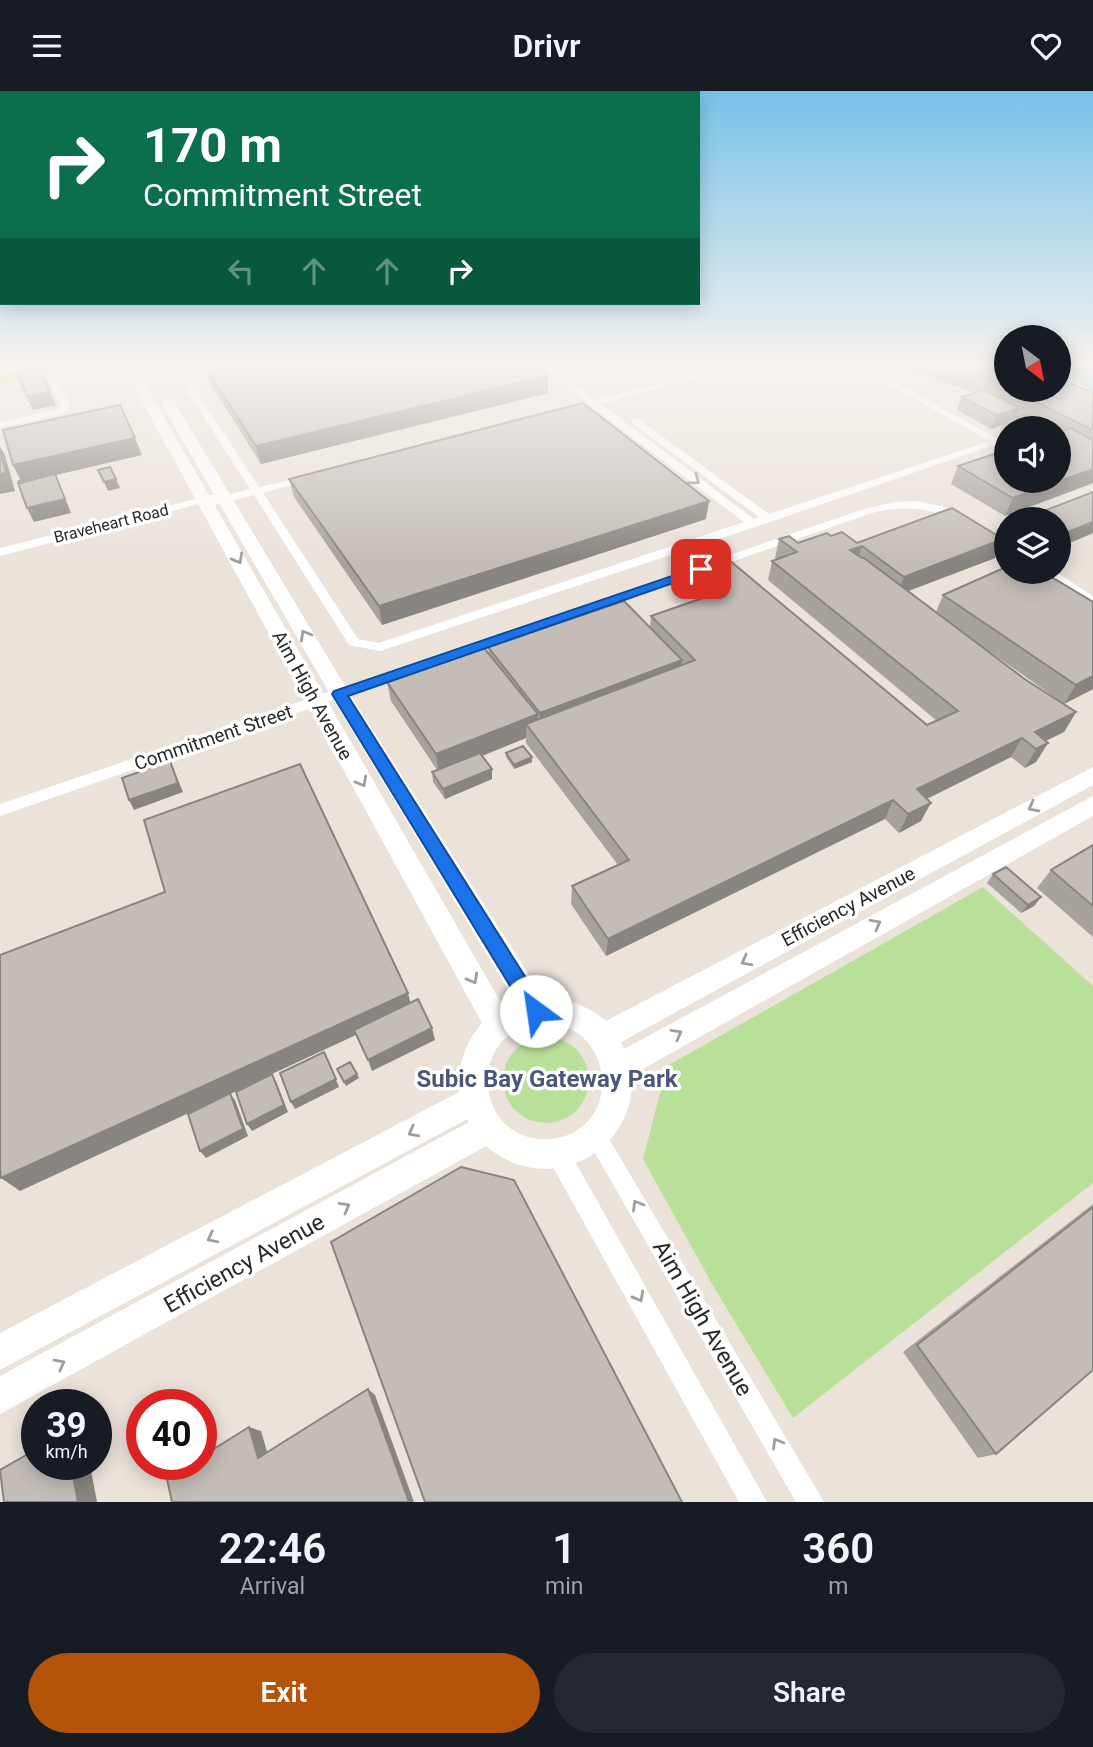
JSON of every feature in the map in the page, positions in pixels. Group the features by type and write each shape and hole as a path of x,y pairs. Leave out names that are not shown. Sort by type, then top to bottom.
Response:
{"street":[{"name":"Aim High Avenue","path":"171,431 340,694 536,1011"},
{"name":"Aim High Avenue","path":"180,431 316,702 499,1026"},
{"path":"218,431 354,642 380,647 998,442 978,431"},
{"path":"630,431 753,524"},
{"path":"647,431 768,519"},
{"name":"Braveheart Road","path":"0,552 324,474"},
{"name":"Commitment Street","path":"0,810 900,502 944,509 994,540"},
{"path":"1065,584 1093,602"},
{"name":"Efficiency Avenue","path":"603,1037 1093,775"},
{"name":"Efficiency Avenue","path":"618,1067 1093,805"},
{"path":"551,1010 580,1019 603,1037 618,1067 619,1081 615,1103 606,1122 596,1134 571,1149 557,1152 542,1153 520,1149 500,1138 481,1114 471,1084 476,1059 488,1038 499,1026 516,1016 536,1011 551,1010"},
{"name":"Efficiency Avenue","path":"0,1352 91,1301 481,1114"},
{"name":"Efficiency Avenue","path":"0,1397 481,1114"},
{"name":"Aim High Avenue","path":"596,1134 811,1502"},
{"path":"557,1152 754,1502"}],"green space":[{"path":"983,887 1093,986 1093,1183 793,1418 712,1284 643,1159 667,1066"},
{"path":"546,1037 563,1040 577,1049 586,1063 589,1080 586,1097 577,1111 563,1120 546,1123 529,1120 515,1111 506,1097 503,1080 506,1063 515,1049 529,1040"}],"building":[{"path":"3,431 132,431 135,438 13,465"},
{"path":"246,431 319,431 256,446"},
{"path":"475,431 619,431 709,501 379,606 289,479"},
{"path":"1071,431 1093,440 1093,469 1071,477"},
{"path":"0,452 6,473 0,474"},
{"path":"994,454 994,487 958,466"},
{"path":"110,467 116,479 104,482 98,470"},
{"path":"55,474 65,499 27,508 18,483"},
{"path":"34,477 35,479 20,483 19,481"},
{"path":"1093,492 1093,522 1071,531 1071,507 1054,507"},
{"path":"1004,493 1027,493 1013,498"},
{"path":"952,508 994,534 994,542 904,577 862,546 850,550 1026,680 1076,712 1035,732 1048,743 1036,749 1022,738 917,789 931,803 908,814 893,800 608,939 572,886 629,860 526,724 695,660 651,616 720,592 698,573 729,560 927,725 958,711 772,561 797,552 779,539 789,536 798,543 827,533 831,536 842,532 857,543"},
{"path":"994,572 994,584 1063,584 1093,602 1093,676 1076,685 943,595"},
{"path":"624,601 682,660 540,713 488,647"},
{"path":"484,648 538,714 436,754 387,682"},
{"path":"523,746 532,757 514,765 506,753"},
{"path":"480,753 492,769 443,789 432,772"},
{"path":"170,761 178,783 129,800 122,778"},
{"path":"300,764 408,993 1,1178 0,955 165,892 144,820"},
{"path":"1093,845 1093,906 1051,870"},
{"path":"1006,867 1041,897 1028,905 993,874"},
{"path":"418,999 432,1028 368,1060 354,1030"},
{"path":"324,1052 336,1079 291,1102 280,1073"},
{"path":"350,1062 357,1074 344,1082 337,1069"},
{"path":"272,1074 284,1105 247,1124 236,1092"},
{"path":"230,1093 243,1129 200,1151 188,1114"},
{"path":"461,1167 514,1180 682,1502 425,1502 331,1242"},
{"path":"1093,1207 1093,1370 996,1454 917,1345"},
{"path":"368,1389 409,1502 172,1502 167,1480 217,1480 217,1447 249,1427 258,1458"},
{"path":"21,1458 21,1480 74,1480 78,1502 4,1502 0,1470"}],"district":[{"name":"Subic Bay Gateway Park","path":"547,1079"}],"route":[{"path":"536,1011 340,694 701,569"}]}
